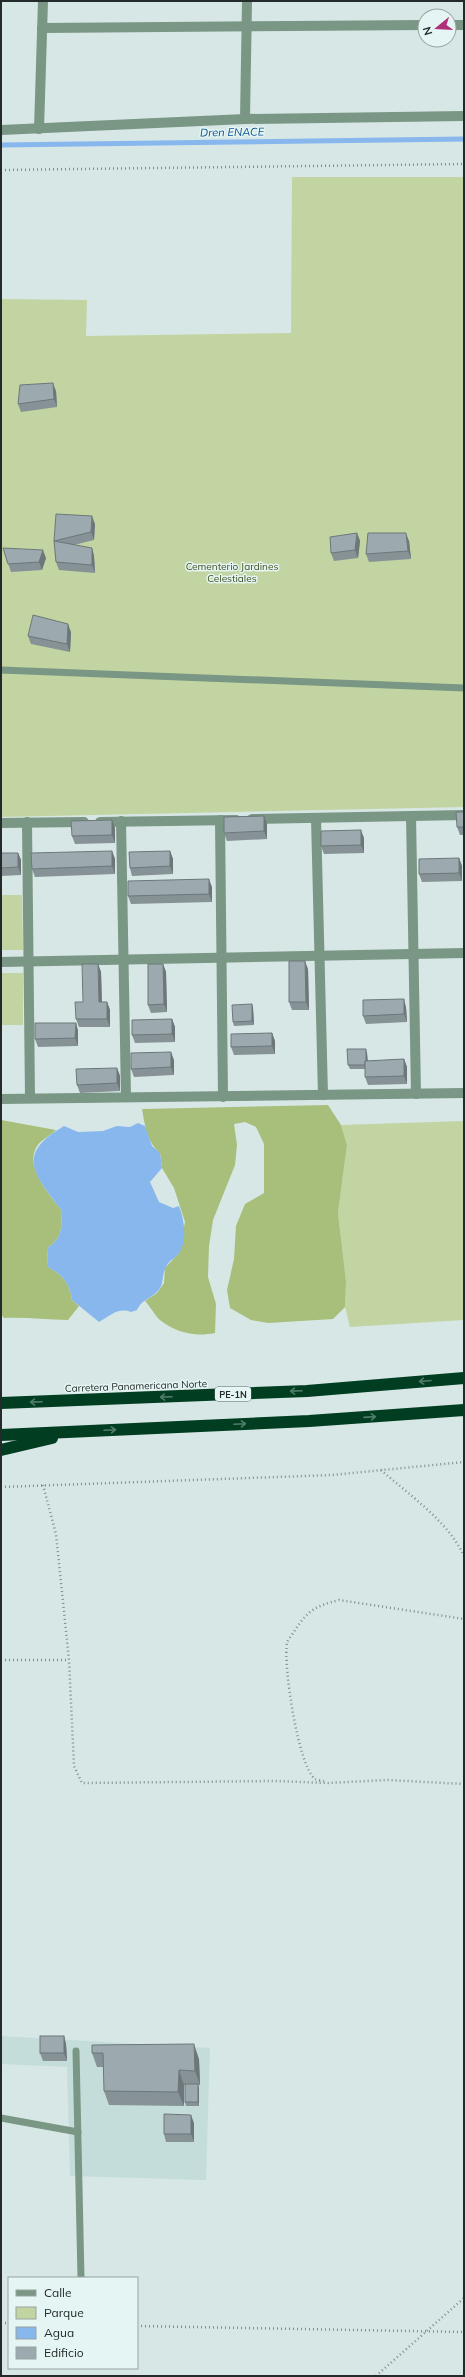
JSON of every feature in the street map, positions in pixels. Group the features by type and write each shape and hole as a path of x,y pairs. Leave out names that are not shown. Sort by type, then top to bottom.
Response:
{"highway":[{"name":"Carretera Panamericana Norte","path":"1,1403 307,1391 464,1378"},
{"path":"1,1435 309,1421 464,1410"},
{"path":"1,1450 82,1431"}],"street":[{"path":"39,129 43,1"},
{"path":"245,119 247,1"},
{"path":"42,28 417,25"},
{"path":"1,130 245,119 464,116"},
{"path":"1,823 464,815"},
{"path":"411,816 416,1094"},
{"path":"316,818 323,1095"},
{"path":"220,820 224,1097"},
{"path":"121,821 126,1097"},
{"path":"27,822 30,1098"},
{"path":"1,962 464,953"},
{"path":"1,1099 464,1093"}],"lane":[{"path":"1,670 464,688"},
{"path":"76,2051 81,2277"},
{"path":"1,2118 78,2132"}],"path":[{"path":"1,170 464,164"},
{"path":"1,1487 332,1475 464,1462"},
{"path":"381,1470 442,1526 460,1547 464,1556"},
{"path":"43,1485 56,1534 69,1660 74,1766 82,1783 275,1781 328,1783 387,1780 464,1784"},
{"path":"328,1783 315,1779 307,1767 300,1749 293,1712 287,1642 308,1612 320,1605 339,1600 464,1619"},
{"path":"1,1660 69,1660"},
{"path":"376,2376 464,2298"},
{"path":"138,2326 464,2332"}],"shaded area":[{"path":"1,2036 210,2048 206,2180 70,2176 67,2067 1,2064"}],"green space":[{"name":"Cementerio Jardines Celestiales","path":"292,177 464,177 464,807 1,817 1,299 87,300 86,336 291,333"},
{"path":"1,895 22,895 23,950 1,950"},
{"path":"1,973 23,973 23,1025 1,1025"},
{"path":"328,1105 341,1125 347,1145 338,1213 346,1281 345,1307 333,1319 268,1323 251,1320 230,1308 227,1290 234,1259 236,1226 245,1204 264,1193 264,1144 256,1127 245,1122 234,1124 237,1145 235,1165 213,1220 209,1246 208,1277 216,1304 215,1333 186,1333 173,1328 160,1320 145,1301 157,1293 164,1283 165,1268 179,1253 185,1222 174,1188 162,1168 160,1153 149,1139 142,1109"},
{"path":"1,1120 56,1130 37,1145 34,1156 34,1165 41,1182 62,1211 59,1237 47,1248 48,1267 58,1273 65,1280 70,1289 72,1300 79,1306 68,1320 4,1318 1,1314"},
{"path":"464,1121 464,1320 350,1327 345,1307 346,1281 338,1213 347,1145 341,1125"}],"water":[{"path":"138,1123 145,1126 152,1146 160,1153 162,1168 150,1182 159,1202 173,1208 179,1206 184,1223 184,1242 179,1253 166,1267 161,1286 157,1292 143,1302 137,1310 131,1312 118,1311 99,1322 72,1300 70,1289 65,1280 58,1273 48,1267 47,1248 59,1237 62,1211 44,1187 38,1176 34,1166 34,1156 39,1146 48,1137 64,1126 78,1132 103,1131 117,1126 130,1127"}],"building":[{"path":"53,383 54,399 18,404 20,385"},
{"path":"56,514 92,516 91,532 54,541"},
{"path":"357,533 355,550 331,553 330,537"},
{"path":"368,533 406,533 408,551 366,554"},
{"path":"54,541 92,548 92,565 56,562"},
{"path":"3,548 43,550 39,562 8,564"},
{"path":"33,615 68,624 67,644 28,636"},
{"path":"456,812 464,812 464,827 457,827"},
{"path":"264,816 264,831 224,833 224,817"},
{"path":"112,820 112,835 72,836 71,821"},
{"path":"361,830 361,845 321,846 321,831"},
{"path":"112,851 112,866 32,869 31,853"},
{"path":"170,851 170,866 130,868 129,852"},
{"path":"1,853 18,853 18,867 1,868"},
{"path":"459,858 459,873 419,874 419,859"},
{"path":"209,879 209,894 128,896 128,881"},
{"path":"289,961 305,961 306,1002 289,1002"},
{"path":"82,964 98,964 99,1002 107,1002 107,1019 76,1019 75,1002 83,1002"},
{"path":"148,964 163,964 164,1004 148,1005"},
{"path":"404,999 404,1014 363,1016 363,1000"},
{"path":"252,1004 252,1021 233,1022 232,1005"},
{"path":"172,1019 172,1034 132,1035 132,1020"},
{"path":"35,1023 76,1023 75,1038 35,1039"},
{"path":"272,1033 272,1046 231,1047 231,1034"},
{"path":"347,1049 366,1049 365,1065 348,1065"},
{"path":"171,1052 171,1067 131,1069 131,1053"},
{"path":"404,1059 404,1076 365,1077 365,1061"},
{"path":"117,1068 117,1083 77,1085 76,1069"},
{"path":"40,2036 64,2036 64,2053 40,2053"},
{"path":"194,2044 195,2071 179,2070 178,2092 104,2091 103,2053 92,2053 92,2045"},
{"path":"185,2084 198,2084 198,2102 185,2102"},
{"path":"164,2114 191,2115 191,2134 164,2134"}],"waterway":[{"name":"Dren ENACE","path":"1,145 464,139"}]}
